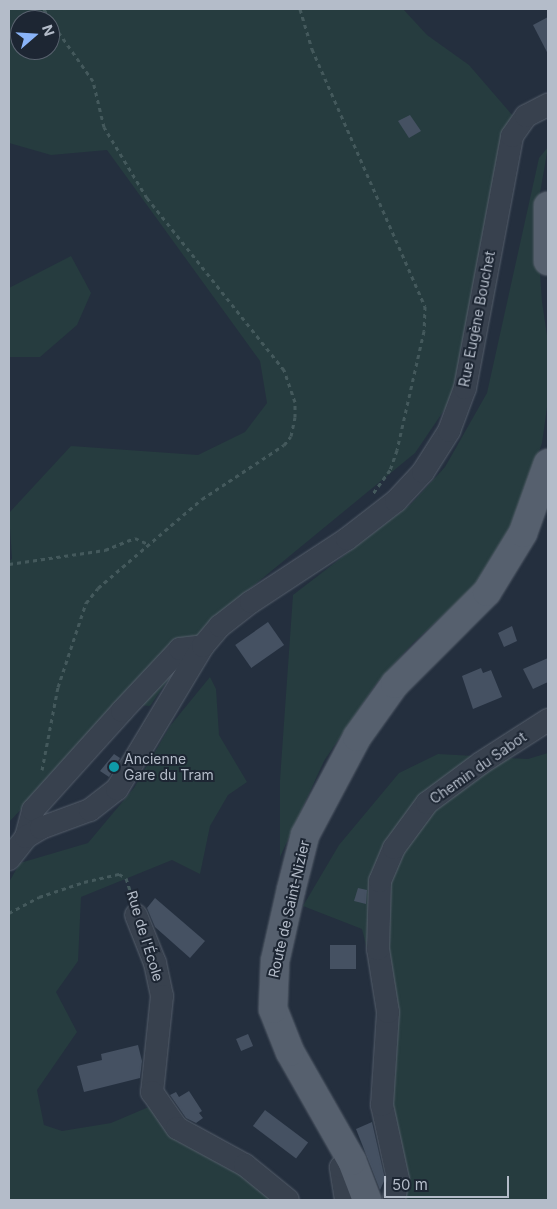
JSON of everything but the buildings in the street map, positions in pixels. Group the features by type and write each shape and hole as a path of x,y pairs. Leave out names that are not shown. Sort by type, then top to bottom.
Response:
{"main road":[{"path":"548,206 548,261"},
{"name":"Route de Saint-Nizier","path":"367,1200 352,1161 290,1052 273,1009 275,961 300,853 317,808 371,715 405,673 464,618 506,563 536,503 548,463"}],"street":[{"name":"Rue Eugène Bouchet","path":"26,838 60,820 90,810 117,789 203,646 220,626 250,602 347,539 396,500 423,472 449,431 465,388 512,136 526,116 548,105"},
{"path":"9,859 26,838 33,810 39,802 180,649 203,646"},
{"name":"Chemin du Sabot","path":"394,1200 398,1179 382,1105 388,1012 378,949 380,881 394,848 427,803 481,763 548,720"},
{"name":"Rue de l'École","path":"136,915 155,963 162,996 152,1092 177,1128 245,1165 288,1200"},
{"path":"346,1200 341,1166 352,1161"}],"path":[{"path":"300,9 312,50 425,306 424,331 397,450 390,470 367,500"},
{"path":"39,802 38,790 58,687 86,603 98,588 202,499 284,445 291,436 295,402 284,370 147,198 104,127 93,81 60,34"},
{"path":"9,564 105,550 135,538 148,544"},
{"name":"Rue de l'École","path":"9,913 39,897 84,882 119,874 126,878 131,887 136,915"}],"green space":[{"path":"9,9 403,9 427,35 469,65 519,123 451,400 415,453 225,609 196,639 150,706 122,704 9,822 9,561 12,559 9,513 71,446 198,455 245,432 267,403 260,361 107,150 51,155 9,143"},
{"path":"548,147 536,216 542,302 548,342 548,400 542,443 514,521 472,589 413,643 376,684 324,761 280,857 280,780 293,595 411,504 445,467 487,393 539,158"},
{"path":"71,256 91,293 77,325 40,357 9,357 9,288"},
{"path":"210,677 216,689 219,735 247,782 228,795 210,826 200,874 172,860 81,897 78,961 56,992 77,1032 37,1090 44,1125 62,1131 111,1123 151,1106 177,1141 250,1180 273,1200 9,1200 9,882 20,863 88,843 134,788 170,726"},
{"path":"548,753 548,1200 405,1200 392,1129 383,1015 362,929 303,906 339,845 399,773 438,754 528,759"}],"place":[{"name":"Ancienne Gare du Tram","path":"114,767"}]}
